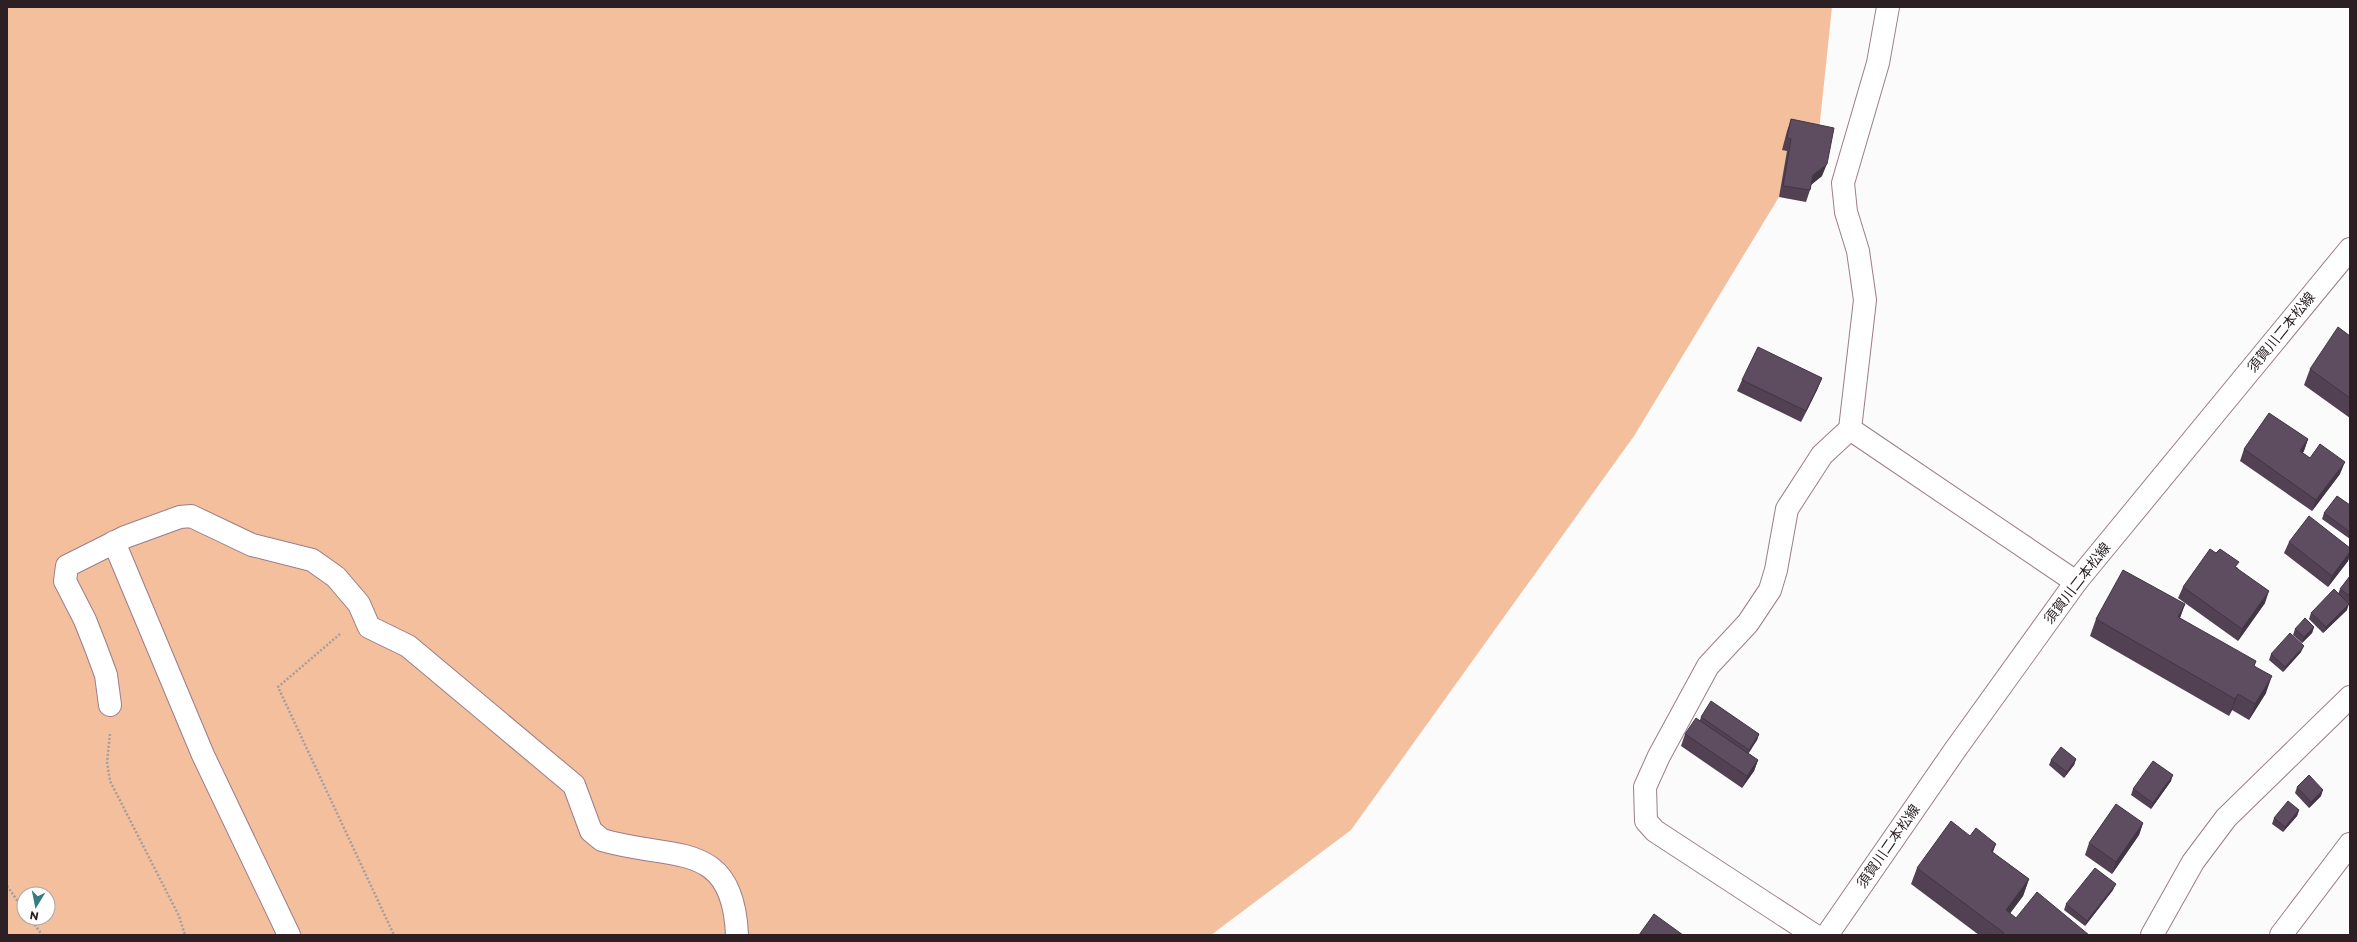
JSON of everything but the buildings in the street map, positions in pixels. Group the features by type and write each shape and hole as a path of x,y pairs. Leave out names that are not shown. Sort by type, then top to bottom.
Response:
{"street":[{"path":"1814,935 1655,831 1646,821 1645,787 1659,756 1708,666 1748,623 1770,590 1776,570 1787,509 1822,455 1850,428 1865,300 1858,251 1846,212 1843,183 1878,63 1888,7"},
{"name":"須賀川二本松線","path":"1827,935 1955,750 2076,582 2350,249"},
{"path":"1850,428 2076,582"},
{"path":"110,705 106,675 99,655 85,620 65,581 68,566 114,542 180,516 191,516 252,546 312,560 336,577 359,604 369,627 408,646 574,785 591,831 602,840 692,858 716,870 726,882 733,898 737,935"},
{"path":"114,542 203,755 289,935"},
{"path":"2152,935 2193,862 2226,818 2350,696"},
{"path":"2281,935 2350,844"}],"path":[{"path":"363,614 278,687 394,935"},
{"path":"110,705 107,762 110,781 179,916 185,935"},
{"path":"7,886 16,899"},
{"path":"36,926 42,935"}],"shaded area":[{"path":"7,7 1832,7 1819,131 1634,436 1351,830 1211,935 7,935"}]}
